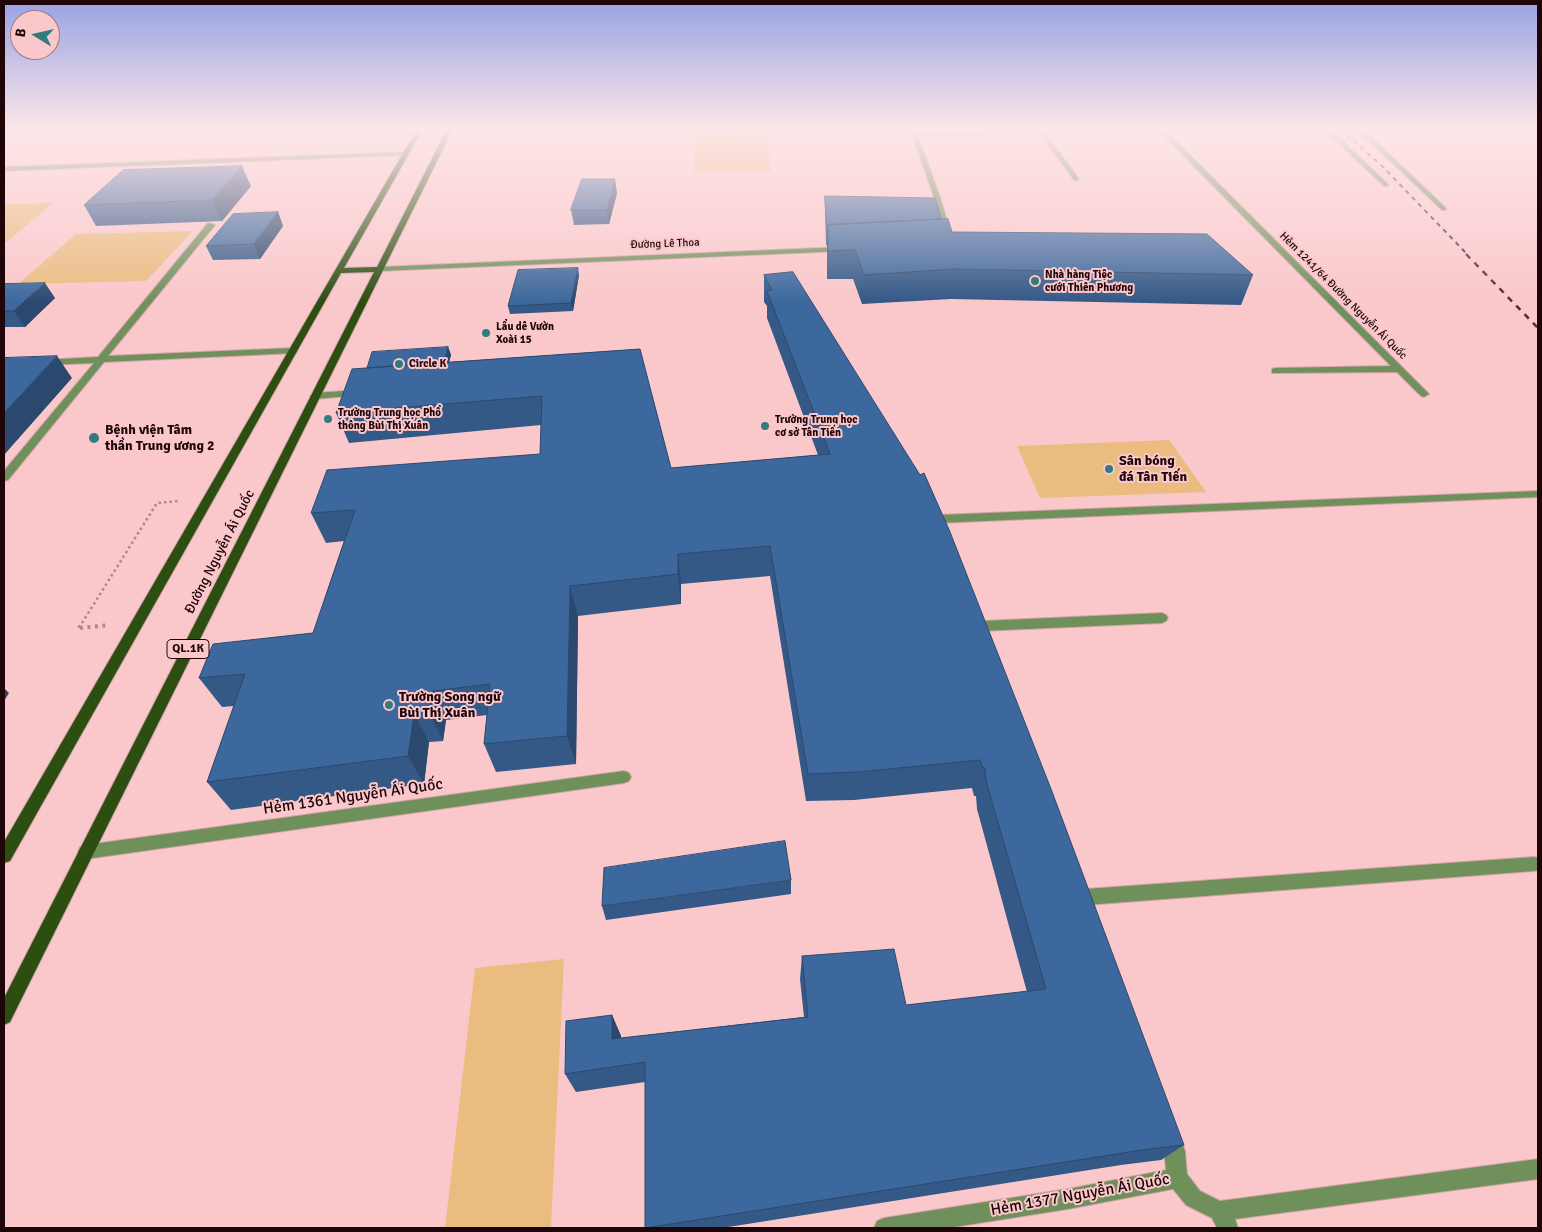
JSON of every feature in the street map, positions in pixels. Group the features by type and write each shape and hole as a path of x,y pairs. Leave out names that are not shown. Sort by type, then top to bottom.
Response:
{"main road":[{"path":"4,855 388,186"},
{"name":"Đường Nguyễn Ái Quốc","path":"4,1016 421,186"},
{"path":"340,270 380,269"}],"street":[{"path":"933,186 946,240"},
{"name":"Hẻm 1241/64 Đường Nguyễn Ái Quốc","path":"1217,186 1424,394"},
{"path":"1421,186 1444,209"},
{"path":"4,478 211,225"},
{"name":"Đường Lê Thoa","path":"380,269 850,248"},
{"path":"33,362 293,351"},
{"path":"1275,371 1399,369"},
{"path":"315,396 365,392"},
{"path":"938,519 1538,494"},
{"path":"927,502 938,519 946,537"},
{"path":"975,608 989,645"},
{"path":"982,626 1162,618"},
{"name":"Hẻm 1361 Nguyễn Ái Quốc","path":"86,852 624,777"},
{"path":"1086,897 1534,864"},
{"path":"1079,878 1093,915"},
{"name":"Hẻm 1377 Nguyễn Ái Quốc","path":"884,1228 1068,1199 1176,1178 1175,1152 1164,1117"},
{"path":"1176,1178 1193,1198 1224,1219 1538,1169"}],"path":[{"path":"79,628 157,503"}],"shaded area":[{"path":"53,203 4,244 4,204"},
{"path":"193,231 146,281 18,284 76,234"},
{"name":"Sân bóng đá Tân Tiến","path":"1169,440 1206,492 1040,498 1017,446"},
{"path":"564,959 551,1228 445,1228 475,968"}],"building":[{"path":"105,186 224,186 212,200 84,205"},
{"path":"579,186 613,186 607,210 571,210"},
{"path":"825,196 935,198 941,219 828,225 827,232"},
{"path":"278,212 254,244 206,246 233,214"},
{"path":"948,219 952,232 1207,234 1253,275 955,269 864,275 855,250 828,251 828,225"},
{"path":"578,268 571,303 508,306 518,270"},
{"path":"793,272 920,475 924,473 950,532 1051,789 1184,1145 645,1228 645,1062 565,1074 566,1021 612,1015 612,1039 808,1017 802,956 894,949 906,1005 1046,989 986,781 985,768 983,768 980,760 858,772 808,774 770,546 678,554 678,574 570,586 567,736 484,744 490,684 433,691 429,712 414,714 408,756 207,782 245,674 199,678 213,644 313,633 355,510 311,513 327,470 540,454 542,396 336,413 352,369 640,349 671,468 830,454 767,291 772,290 764,275"},
{"path":"45,283 14,311 4,311 4,284"},
{"path":"448,347 444,362 367,368 372,352"},
{"path":"57,356 4,413 4,358"},
{"path":"785,841 791,880 602,906 604,868"}],"railway":[{"path":"1402,186 1468,255"},
{"path":"1466,254 1538,328"}],"place":[{"name":"Nhà hàng Tiệc cưới Thiên Phương","path":"1035,281"},
{"name":"Lẩu dê Vườn Xoài 15","path":"486,333"},
{"name":"Circle K","path":"399,364"},
{"name":"Trường Trung học Phổ thông Bùi Thị Xuân","path":"328,419"},
{"name":"Trường Trung học cơ sở Tân Tiến","path":"765,426"},
{"name":"Bệnh viện Tâm thần Trung ương 2","path":"94,438"},
{"name":"Sân bóng đá Tân Tiến","path":"1109,469"},
{"name":"Trường Song ngữ Bùi Thị Xuân","path":"389,705"}]}
